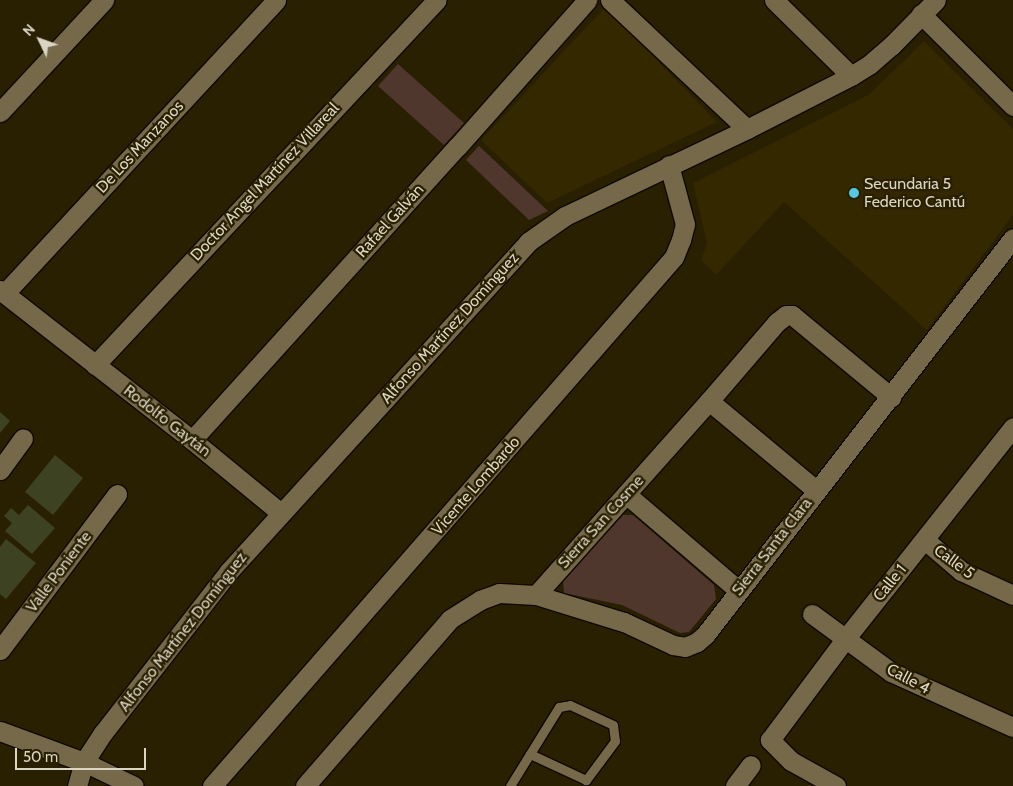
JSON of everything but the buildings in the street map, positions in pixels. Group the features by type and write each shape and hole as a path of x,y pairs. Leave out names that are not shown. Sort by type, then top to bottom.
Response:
{"street":[{"path":"0,112 104,0"},
{"name":"De Los Manzanos","path":"2,292 276,0"},
{"name":"Doctor Angel Martínez Villareal","path":"95,365 436,0"},
{"name":"Rafael Galván","path":"192,440 458,146 587,0"},
{"path":"610,0 747,129"},
{"path":"774,0 851,76"},
{"path":"925,6 1013,106"},
{"name":"Alfonso Martínez Domínguez","path":"77,786 84,762 103,732 229,571 528,242 565,216 747,129 851,76 870,64 891,46 925,6"},
{"name":"Vicente Lombardo","path":"212,786 674,257 682,240 685,224 670,165"},
{"name":"Sierra Santa Clara","path":"536,596 616,619 673,645 685,646 696,642 705,635 738,590 1013,238"},
{"name":"Rodolfo Gaytán","path":"2,292 192,440 281,513"},
{"name":"Sierra San Cosme","path":"536,596 777,322 786,315 792,315 890,397"},
{"path":"709,401 816,490"},
{"name":"Calle 1","path":"836,786 791,761 770,740 846,638 1010,436"},
{"path":"0,470 23,438"},
{"name":"Valle Poniente","path":"0,650 117,494"},
{"path":"626,494 738,590"},
{"name":"Calle 5","path":"925,540 961,572 1013,595"},
{"path":"305,786 450,619 480,600 499,593 536,596"},
{"name":"Calle 4","path":"812,614 891,672 1013,726"},
{"path":"0,731 84,762 134,786"},
{"path":"735,786 751,765"}],"lane":[{"path":"510,786 559,707 570,705 613,725 615,741 586,780 530,754"}],"shaded area":[{"path":"605,7 717,122 547,203 481,140"},
{"name":"Secundaria 5 Federico Cantú","path":"924,41 1013,129 1013,215 927,330 784,202 716,275 701,260 707,243 693,183 870,94"},
{"path":"398,64 464,123 444,145 378,86"},
{"path":"479,146 548,211 529,220 466,160"},
{"path":"623,515 633,515 714,585 716,599 689,632 680,633 622,605 564,593 563,581"}],"place":[{"name":"Secundaria 5 Federico Cantú","path":"854,193"}]}
